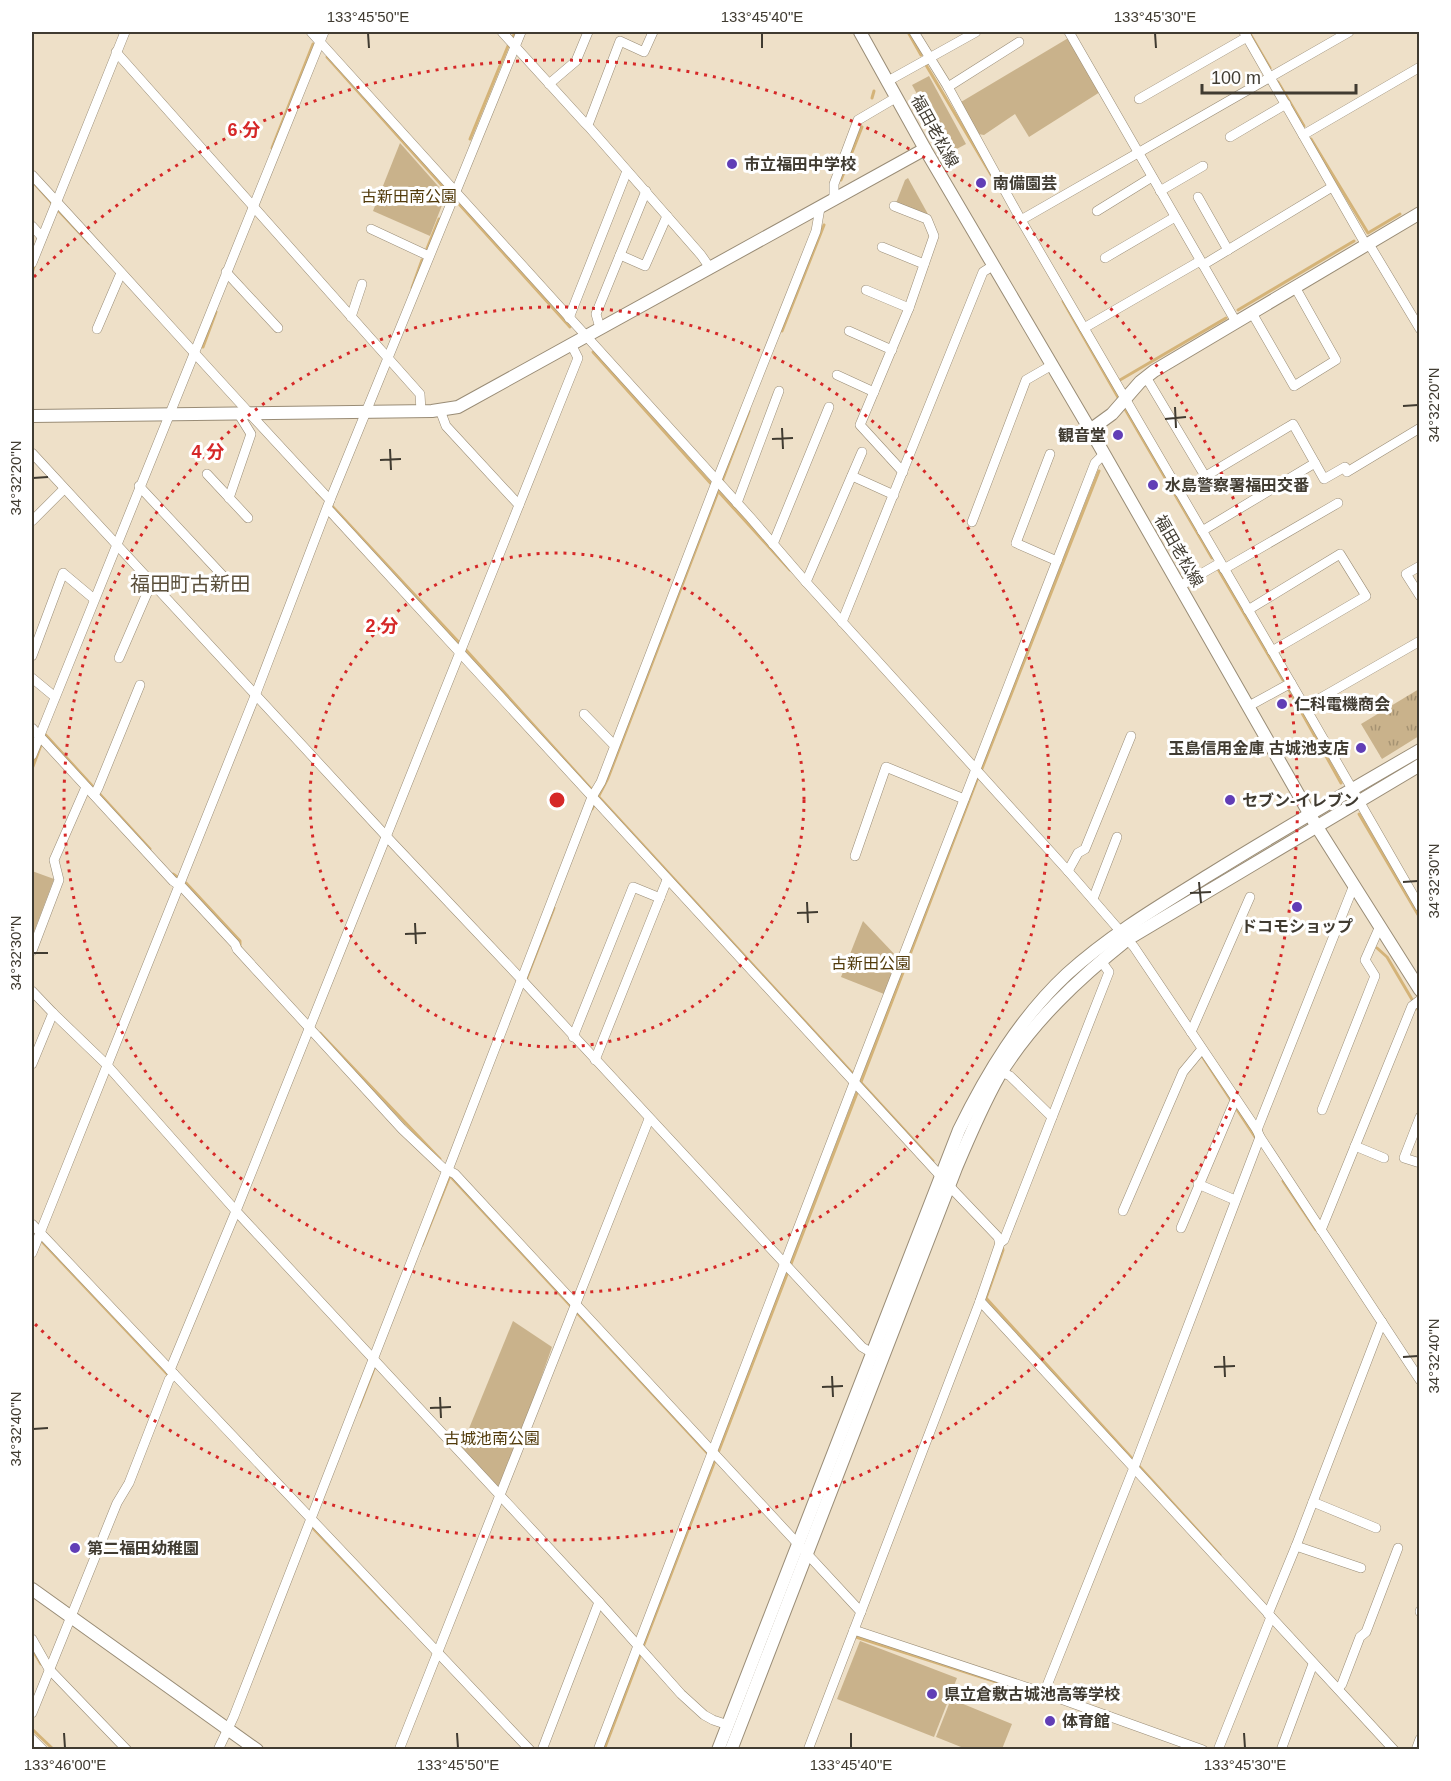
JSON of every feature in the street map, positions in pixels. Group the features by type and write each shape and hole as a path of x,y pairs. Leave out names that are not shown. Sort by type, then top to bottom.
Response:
{"street":[{"path":"32,263 125,32"},
{"path":"311,32 718,486 737,503 974,773 1068,871 1124,935 1191,1032 1200,1051 1321,1230 1380,1325 1419,1380"},
{"path":"32,755 116,545 142,488 168,414 324,32"},
{"path":"502,32 588,125 710,268"},
{"path":"32,1253 255,696 329,504 521,32"},
{"path":"549,84 576,61 588,32"},
{"path":"588,125 620,41 644,52 653,32"},
{"name":"福田老松線","path":"860,32 925,149 1104,454 1317,827 1419,990"},
{"path":"914,32 948,87 1021,220 1419,907"},
{"path":"1069,32 1236,322"},
{"path":"1021,220 1349,32"},
{"path":"888,81 971,33"},
{"path":"1139,99 1245,34 1332,187 1419,329"},
{"path":"948,87 1019,42"},
{"path":"116,52 420,394 421,411"},
{"path":"1303,135 1419,67"},
{"path":"834,200 834,184 858,120 897,97"},
{"path":"1230,137 1286,104"},
{"path":"32,416 421,411 458,407 925,149"},
{"path":"1160,191 1203,166"},
{"path":"569,318 627,171"},
{"path":"32,175 194,350 243,413 461,648 667,880 856,1078 949,1186 1002,1242"},
{"path":"1097,211 1152,177"},
{"path":"1084,328 1228,250 1332,187"},
{"path":"600,328 596,314 646,191"},
{"path":"1198,197 1228,250"},
{"path":"894,206 927,219 934,236 909,308 860,425 903,472"},
{"path":"218,1749 312,1521 524,982 614,745 718,486 816,231 820,208"},
{"path":"1090,430 1112,414 1146,377 1155,371 1419,213"},
{"path":"620,255 645,266 667,216"},
{"path":"1105,258 1175,217"},
{"path":"32,226 42,237"},
{"path":"371,229 429,256"},
{"path":"882,247 924,264"},
{"path":"842,622 984,272 994,265"},
{"path":"226,272 278,328"},
{"path":"97,330 121,273"},
{"path":"351,317 362,284"},
{"path":"1252,313 1294,386 1336,360 1295,287"},
{"path":"866,290 909,308"},
{"path":"849,331 892,350"},
{"path":"32,1713 117,1503 129,1483 310,1024 578,358 571,344"},
{"path":"972,522 1026,380 1052,365"},
{"path":"837,375 874,392"},
{"path":"1146,377 1206,476"},
{"path":"737,503 779,391"},
{"path":"773,544 829,407"},
{"path":"440,410 446,426 519,505"},
{"path":"229,498 251,434 243,413"},
{"path":"1179,492 1293,424 1324,480 1344,467 1347,472 1419,428"},
{"path":"806,582 862,452"},
{"path":"32,453 151,584 787,1267 862,1347 872,1353"},
{"path":"1050,454 1016,543 1057,561"},
{"path":"598,1749 641,1650 787,1267 856,1078 1095,463 1104,454"},
{"path":"1202,531 1315,463"},
{"path":"207,474 248,518"},
{"path":"852,476 894,495"},
{"path":"142,488 224,576"},
{"path":"32,520 64,489"},
{"path":"1180,586 1222,566 1338,503"},
{"path":"1248,610 1340,554 1366,596 1272,651"},
{"path":"1419,566 1406,574 1419,596"},
{"path":"32,656 63,573 94,599"},
{"path":"119,658 151,584"},
{"path":"1305,707 1419,641"},
{"path":"32,678 55,697"},
{"path":"1249,706 1291,683"},
{"path":"96,792 140,685"},
{"path":"584,714 614,745"},
{"path":"32,728 41,732 86,787 96,792 179,881 237,949 310,1024 402,1129 449,1171 574,1308 798,1544 860,1615"},
{"path":"1068,871 1078,854 1085,849 1131,736"},
{"path":"718,1749 959,1130 988,1073 1008,1043 1044,998 1067,975 1309,813 1419,750"},
{"path":"731,1749 977,1117 1020,1045 1065,993 1101,961 1124,935 1317,827 1419,765"},
{"path":"855,856 886,767 964,799"},
{"path":"32,951 58,880 54,860 86,787"},
{"path":"1093,899 1118,837"},
{"path":"595,1060 667,880"},
{"path":"1044,1693 1135,1464 1354,885"},
{"path":"573,1037 633,887 660,898"},
{"path":"1191,1032 1250,897"},
{"path":"1322,1110 1375,976 1365,960 1380,926"},
{"path":"807,1749 857,1631 860,1615 1002,1242 1109,972 1101,961"},
{"path":"32,991 106,1064 236,1211 599,1602 681,1694 704,1715 728,1725"},
{"path":"1321,1230 1416,1003"},
{"path":"32,1064 53,1013"},
{"path":"1124,1211 1183,1072 1200,1051"},
{"path":"1002,1072 1010,1076 1052,1117"},
{"path":"1181,1228 1234,1102"},
{"path":"1419,1117 1404,1158 1419,1163"},
{"path":"399,1749 649,1119"},
{"path":"1355,1146 1384,1158"},
{"path":"1198,1184 1235,1200"},
{"path":"32,1224 38,1236 530,1749"},
{"path":"980,1301 1135,1464 1313,1664 1340,1687 1394,1749"},
{"path":"1218,1749 1380,1325"},
{"path":"1313,1502 1376,1528"},
{"path":"1296,1546 1361,1568"},
{"path":"1340,1687 1360,1637 1366,1632 1398,1548"},
{"path":"32,1589 257,1749"},
{"path":"542,1749 599,1602"},
{"path":"857,1631 1203,1749"},
{"path":"32,1639 48,1671 127,1749"},
{"path":"1281,1749 1313,1664"},
{"path":"32,1739 43,1749"},
{"path":"1416,1749 1419,1739"}],"green space":[{"path":"1070,37 1100,92 1029,137 1015,114 984,135 978,134 961,102"},
{"path":"929,76 966,144 953,151 947,148 912,85"},
{"name":"古新田南公園","path":"400,143 446,195 430,236 373,211"},
{"path":"908,178 929,216 896,203 905,180"},
{"path":"1419,689 1419,736 1382,759 1361,724"},
{"path":"32,871 54,879 32,937"},
{"name":"古新田公園","path":"863,921 898,958 884,994 841,977"},
{"name":"古城池南公園","path":"513,1321 552,1347 503,1485 497,1486 461,1448"},
{"path":"860,1641 957,1678 934,1737 837,1699"},
{"path":"951,1699 1012,1724 1002,1749 966,1749 936,1737"}],"waterway":[{"path":"513,37 515,32"},
{"path":"908,32 921,55"},
{"path":"1249,32 1270,68"},
{"path":"272,148 313,44"},
{"path":"470,139 508,46"},
{"path":"327,57 448,192"},
{"path":"926,65 993,178"},
{"path":"1278,82 1304,126"},
{"path":"872,98 874,91"},
{"path":"841,180 862,127"},
{"path":"1311,139 1368,233 1400,214"},
{"path":"32,181 52,203"},
{"path":"460,205 570,327"},
{"path":"57,209 89,243"},
{"path":"426,251 439,219"},
{"path":"782,331 824,225"},
{"path":"1238,310 1354,241"},
{"path":"412,288 422,260"},
{"path":"32,273 35,263"},
{"path":"1063,301 1119,399"},
{"path":"203,347 216,312"},
{"path":"1120,380 1226,318"},
{"path":"593,352 713,486"},
{"path":"1125,409 1212,558"},
{"path":"592,809 608,778 749,411"},
{"path":"981,771 1099,471"},
{"path":"718,491 790,570"},
{"path":"317,492 466,650 593,791"},
{"path":"1218,569 1283,680"},
{"path":"1288,688 1341,783"},
{"path":"43,732 150,849"},
{"path":"32,769 41,745"},
{"path":"861,1082 978,777"},
{"path":"598,796 933,1161"},
{"path":"1359,814 1420,918"},
{"path":"173,874 186,883 240,941 240,947"},
{"path":"526,980 554,908"},
{"path":"1377,948 1387,957 1420,1013"},
{"path":"320,1033 440,1159"},
{"path":"1200,1053 1257,1140"},
{"path":"643,1647 857,1093"},
{"path":"422,1245 451,1173"},
{"path":"451,1177 710,1456"},
{"path":"1283,1181 1316,1230"},
{"path":"32,1231 170,1377"},
{"path":"1002,1245 1003,1250 986,1298 1220,1555"},
{"path":"359,1407 375,1366"},
{"path":"310,1525 399,1618"},
{"path":"856,1637 1021,1690"},
{"path":"32,1649 41,1664"},
{"path":"604,1750 641,1653"},
{"path":"32,1729 54,1750"}],"place":[{"name":"市立福田中学校","path":"732,164"},
{"name":"南備園芸","path":"981,183"},
{"name":"観音堂","path":"1118,435"},
{"name":"水島警察署福田交番","path":"1153,485"},
{"name":"仁科電機商会","path":"1282,704"},
{"name":"玉島信用金庫 古城池支店","path":"1361,748"},
{"name":"セブン-イレブン","path":"1230,800"},
{"name":"ドコモショップ","path":"1297,907"},
{"name":"第二福田幼稚園","path":"75,1548"},
{"name":"県立倉敷古城池高等学校","path":"932,1694"},
{"name":"体育館","path":"1050,1721"}],"district":[{"name":"福田町古新田","path":"190,584"}]}
